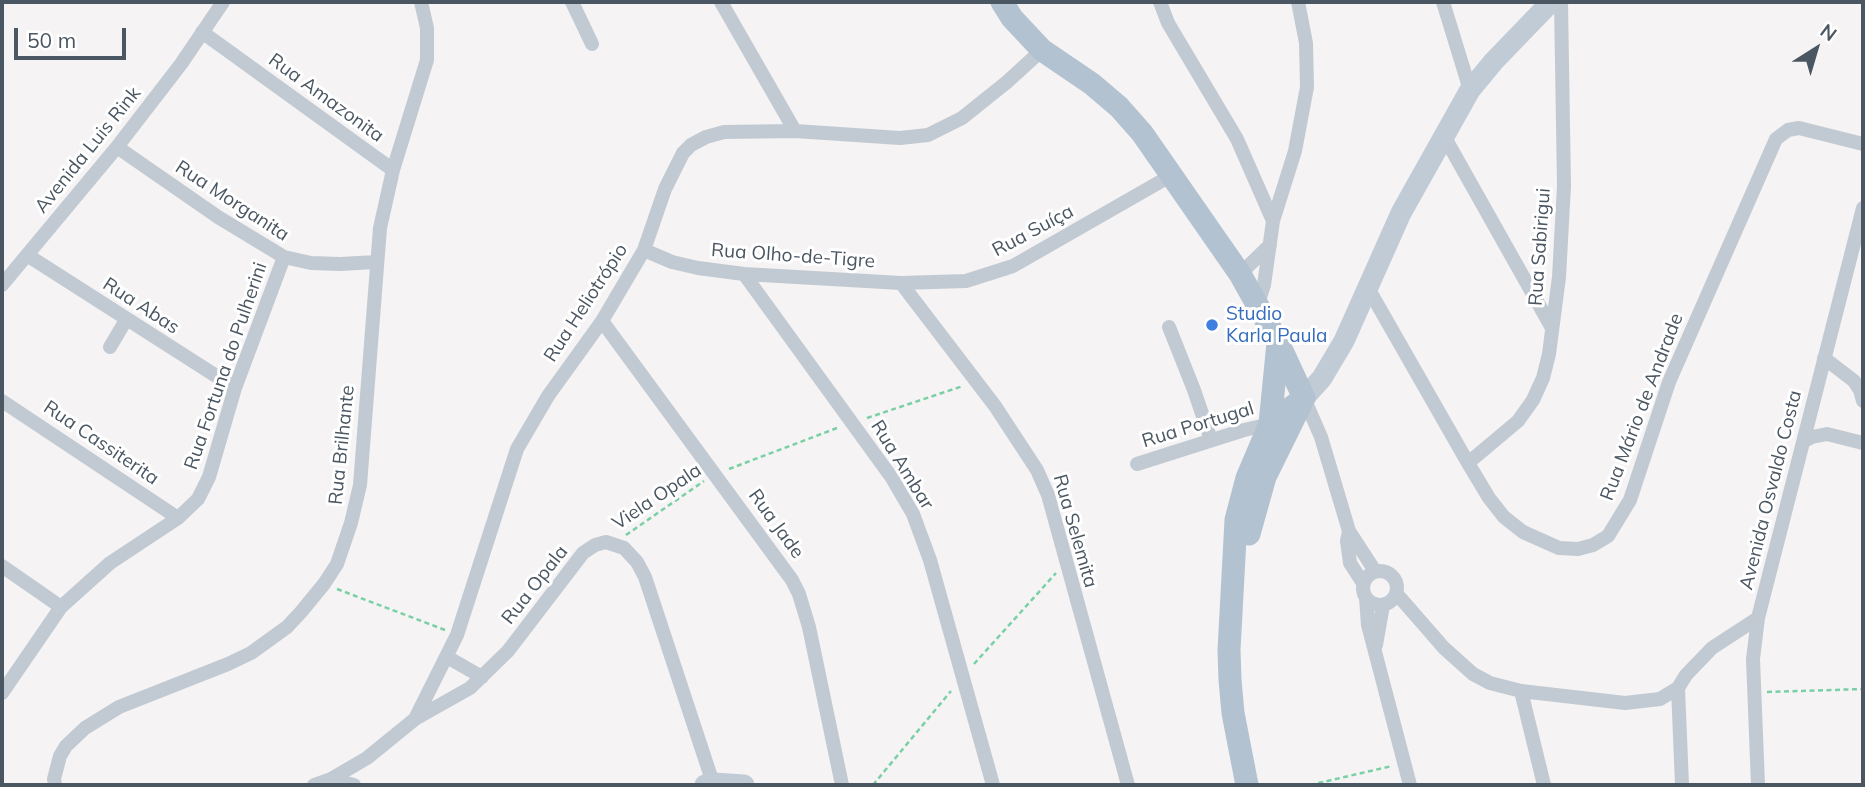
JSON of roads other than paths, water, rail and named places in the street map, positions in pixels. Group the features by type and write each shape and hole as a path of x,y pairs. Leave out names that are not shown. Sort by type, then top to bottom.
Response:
{"main road":[{"path":"1002,2 1012,18 1042,50 1119,107 1142,133 1240,274 1278,342 1304,398"},
{"path":"1256,785 1241,713 1241,608 1251,524 1261,488 1304,398 1334,360 1401,213 1470,90 1502,52 1552,2"},
{"path":"1247,785 1233,713 1230,680 1234,547 1236,520 1247,478 1270,424 1278,342"},
{"path":"1270,424 1304,398"},
{"path":"709,784 744,785"}],"street":[{"name":"Avenida Luis Rink","path":"2,285 117,148 223,2"},
{"name":"Rua Brilhante","path":"55,785 55,771 60,756 75,736 85,728 119,707 251,653 287,627 324,584 337,564 360,485 380,228 393,170 427,60 427,28 421,2"},
{"path":"572,2 592,44"},
{"path":"721,2 795,131"},
{"path":"1160,2 1168,23 1237,139 1273,221"},
{"path":"1258,304 1264,285 1273,221 1295,151 1307,87 1306,43 1298,2"},
{"path":"1443,2 1470,90"},
{"name":"Rua Sabirigui","path":"1468,463 1518,421 1533,400 1543,378 1559,278 1564,186 1561,2"},
{"name":"Rua Amazonita","path":"202,33 393,170"},
{"name":"Rua Heliotrópio","path":"415,719 457,635 517,449 548,396 602,321 644,250 673,169 683,153 706,137 724,132 795,131 900,138 928,135 962,118 1042,50"},
{"name":"Rua Mário de Andrade","path":"1368,288 1468,463 1504,517 1523,532 1559,548 1586,547 1608,536 1630,500 1669,382 1776,139 1788,130 1799,128 1863,145"},
{"path":"1444,136 1552,328"},
{"name":"Rua Morganita","path":"117,148 284,257 311,263 376,262"},
{"name":"Rua Suíça","path":"901,283 966,281 1013,266 1172,174"},
{"name":"Avenida Osvaldo Costa","path":"1758,785 1753,659 1758,618 1824,358 1861,228 1863,208"},
{"path":"1240,274 1270,245"},
{"name":"Rua Olho-de-Tigre","path":"644,250 698,268 744,274 901,283"},
{"name":"Rua Abas","path":"27,255 235,388"},
{"name":"Rua Fortuna do Pulherini","path":"2,693 61,607 110,563 178,518 191,507 205,487 235,388 284,257"},
{"name":"Rua Ambar","path":"744,274 861,433 914,514 930,560 993,785"},
{"name":"Rua Selemita","path":"901,283 995,407 1037,470 1048,495 1128,785"},
{"path":"110,346 126,320"},
{"name":"Rua Jade","path":"602,321 782,564 799,594 809,627 842,785"},
{"path":"1168,327 1211,440"},
{"path":"1824,358 1854,381 1863,401"},
{"path":"1304,398 1321,437 1349,531 1375,571"},
{"name":"Rua Cassiterita","path":"2,401 178,518"},
{"name":"Rua Portugal","path":"1137,464 1270,424"},
{"path":"1804,441 1827,434 1863,443"},
{"path":"1349,531 1347,541 1350,563 1364,590 1377,605 1383,605 1392,599 1396,593 1396,584 1391,574 1375,571 1365,578 1364,590 1368,625 1376,647 1410,785"},
{"name":"Rua Opala","path":"415,719 446,703 482,677 508,651 583,553 599,542 613,543 630,553 648,584 709,784"},
{"path":"2,566 61,607"},
{"path":"1396,593 1461,664 1489,684 1521,691 1625,704 1660,699 1678,688 1692,668 1712,648 1758,618"},
{"path":"1376,647 1383,605"},
{"path":"447,657 482,677"},
{"path":"1678,688 1682,785"},
{"path":"1521,691 1544,785"},
{"path":"314,785 331,779 367,758 415,719"},
{"path":"331,779 354,785"}],"place":[{"name":"Studio Karla Paula","path":"1212,325"}]}
